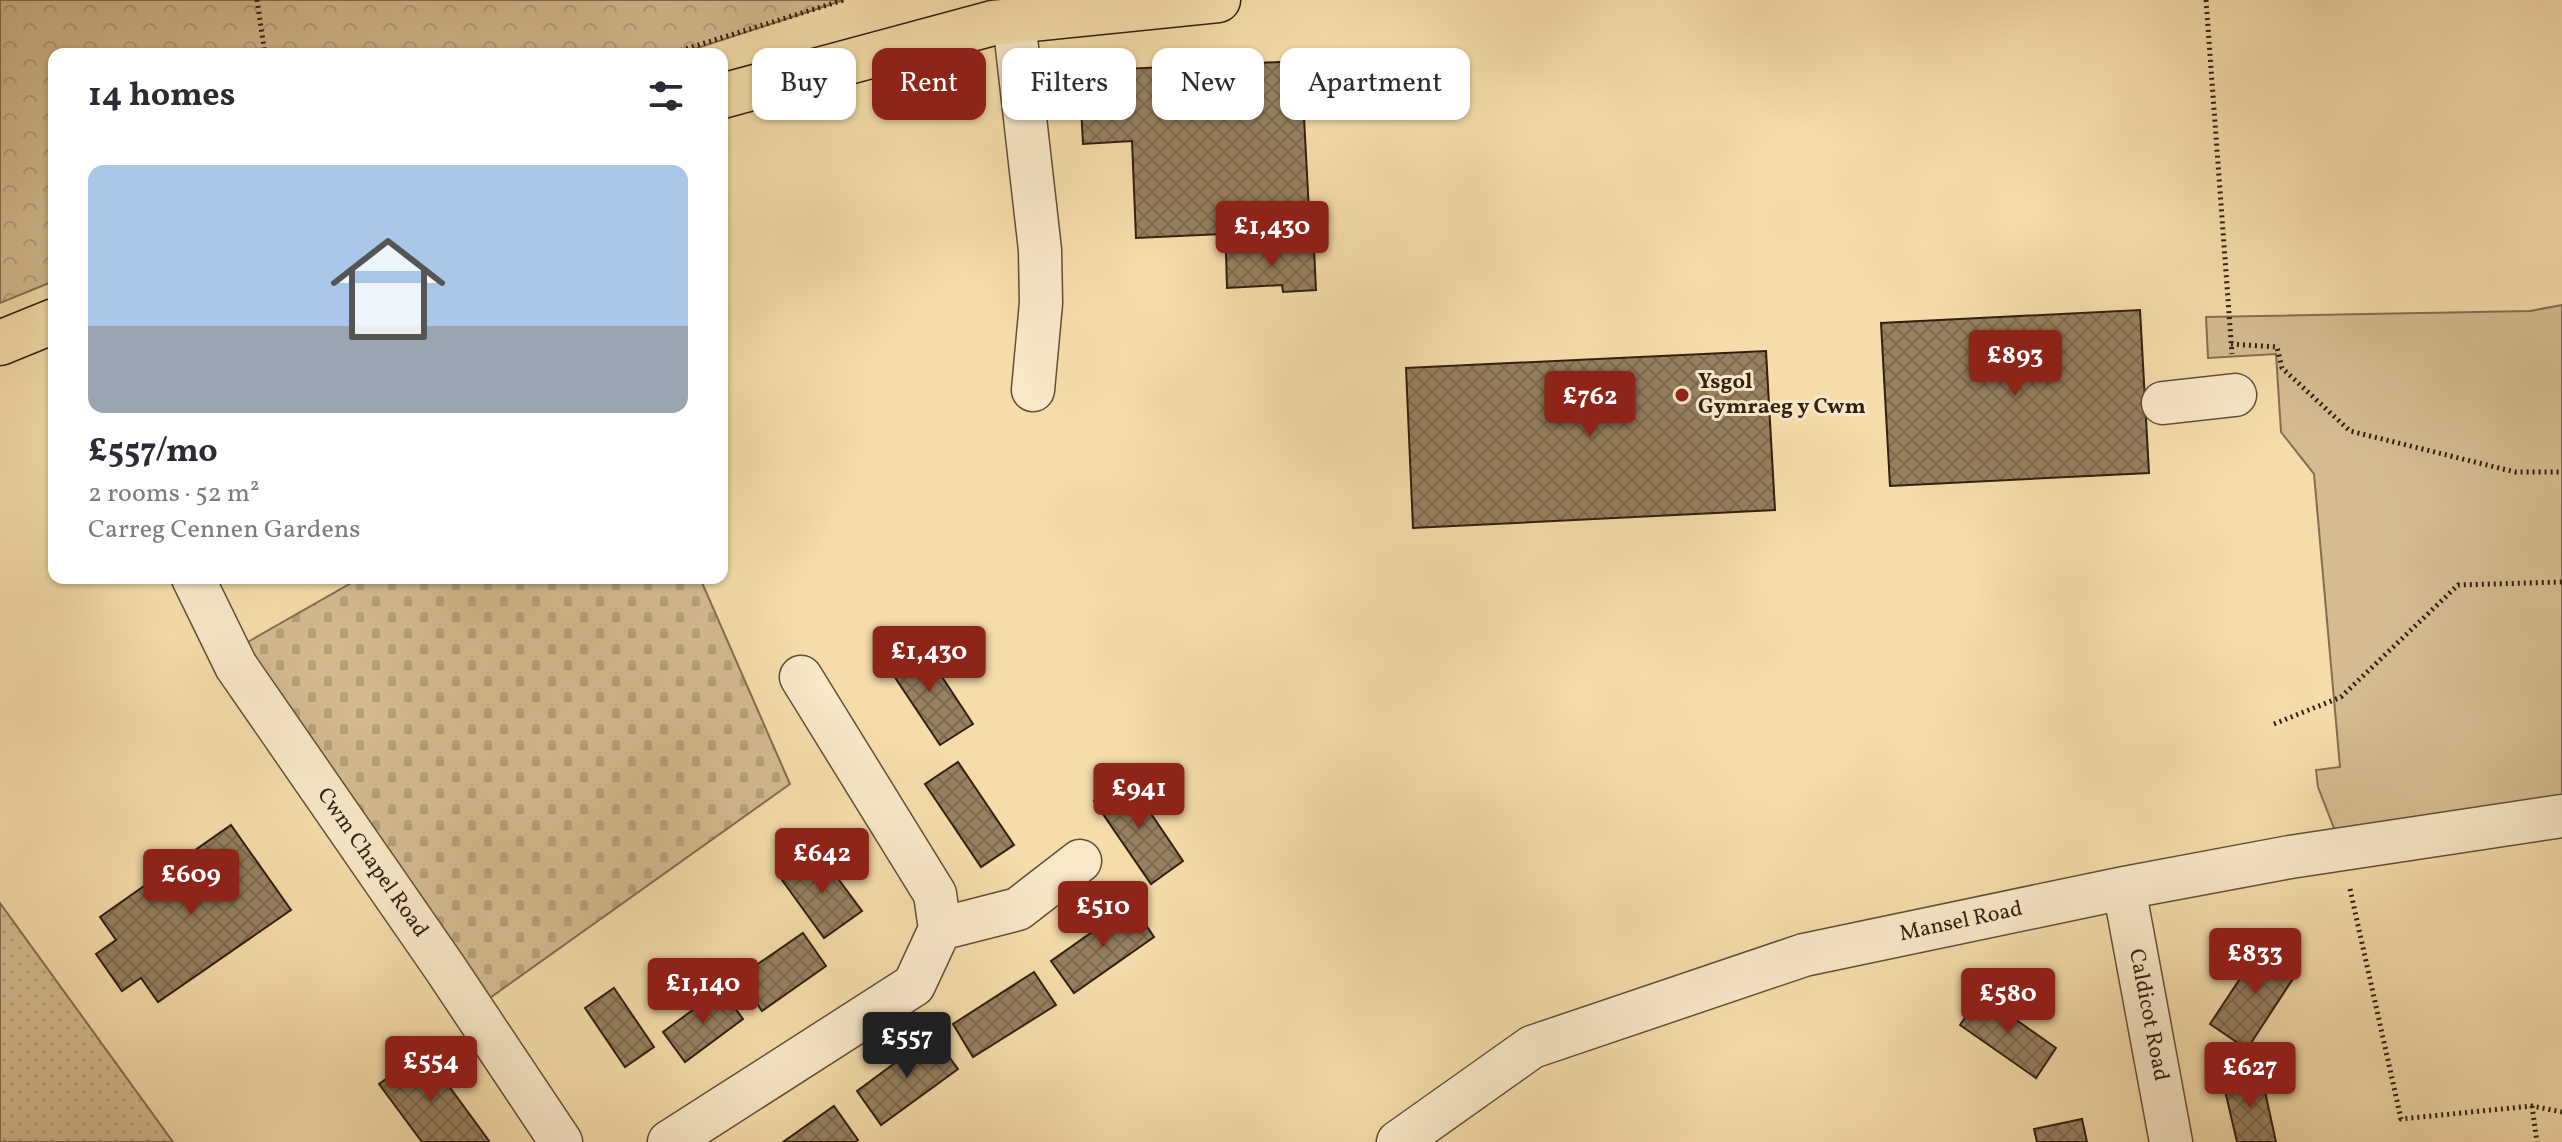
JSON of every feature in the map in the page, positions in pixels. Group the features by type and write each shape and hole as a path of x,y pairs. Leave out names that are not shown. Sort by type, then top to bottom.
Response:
{"main road":[{"path":"728,94 993,23 1218,0"},
{"path":"0,343 48,323"}],"street":[{"path":"1014,21 1040,250 1041,303 1033,390"},
{"path":"2163,403 2235,395"},
{"name":"Cwm Chapel Road","path":"196,584 236,666 561,1142"},
{"path":"669,1142 914,985 940,929 935,894 801,677"},
{"name":"Mansel Road","path":"1398,1142 1532,1047 1804,955 2124,888 2341,849 2562,816"},
{"path":"940,929 1018,909 1080,861"},
{"name":"Caldicot Road","path":"2124,888 2171,1142"}],"path":[{"path":"257,0 264,48"},
{"path":"688,48 844,0"},
{"path":"2206,0 2235,395"},
{"path":"2231,344 2277,347 2282,368 2350,431 2515,472 2562,472"},
{"path":"2274,724 2341,697 2458,585 2562,582"},
{"path":"2341,849 2401,1119 2532,1106 2562,1112"},
{"path":"2532,1106 2537,1142"}],"green space":[{"path":"0,0 844,0 697,48 48,48 48,283 0,303"},
{"path":"2562,305 2562,802 2337,836 2318,787 2316,770 2340,767 2314,474 2281,432 2276,354 2208,358 2206,317 2530,311"},
{"path":"349,584 703,584 790,784 487,1000 239,647"},
{"path":"0,903 173,1142 0,1142"}],"building":[{"path":"1280,62 1280,120 1304,120 1310,230 1136,238 1132,141 1083,144 1082,120 1136,120 1136,68 1152,68 1152,120 1264,120 1264,63"},
{"path":"1314,248 1316,290 1283,292 1282,285 1227,288 1226,252"},
{"path":"2140,310 2149,473 1890,486 1881,323"},
{"path":"1766,351 1775,510 1413,528 1406,368"},
{"path":"919,642 973,724 940,745 886,664"},
{"path":"958,762 1014,845 981,867 925,784"},
{"path":"1127,778 1183,861 1151,884 1094,801"},
{"path":"231,825 291,910 158,1002 141,978 122,991 96,954 116,940 100,917"},
{"path":"819,853 862,911 824,938 782,880"},
{"path":"1132,904 1154,937 1074,993 1051,961"},
{"path":"803,933 826,966 762,1011 739,977"},
{"path":"2263,944 2300,968 2247,1049 2210,1024"},
{"path":"1034,972 1056,1005 973,1057 953,1024"},
{"path":"614,988 654,1047 625,1067 585,1008"},
{"path":"721,989 743,1019 685,1062 663,1032"},
{"path":"1981,995 2056,1048 2036,1078 1960,1025"},
{"path":"933,1035 958,1069 881,1125 857,1091"},
{"path":"424,1052 488,1142 422,1142 379,1084"},
{"path":"2261,1073 2276,1142 2237,1142 2223,1082"},
{"path":"834,1106 858,1140 783,1142"},
{"path":"2082,1119 2087,1142 2037,1142 2034,1129"}],"place":[{"name":"Ysgol Gymraeg y Cwm","path":"1682,395"}]}
